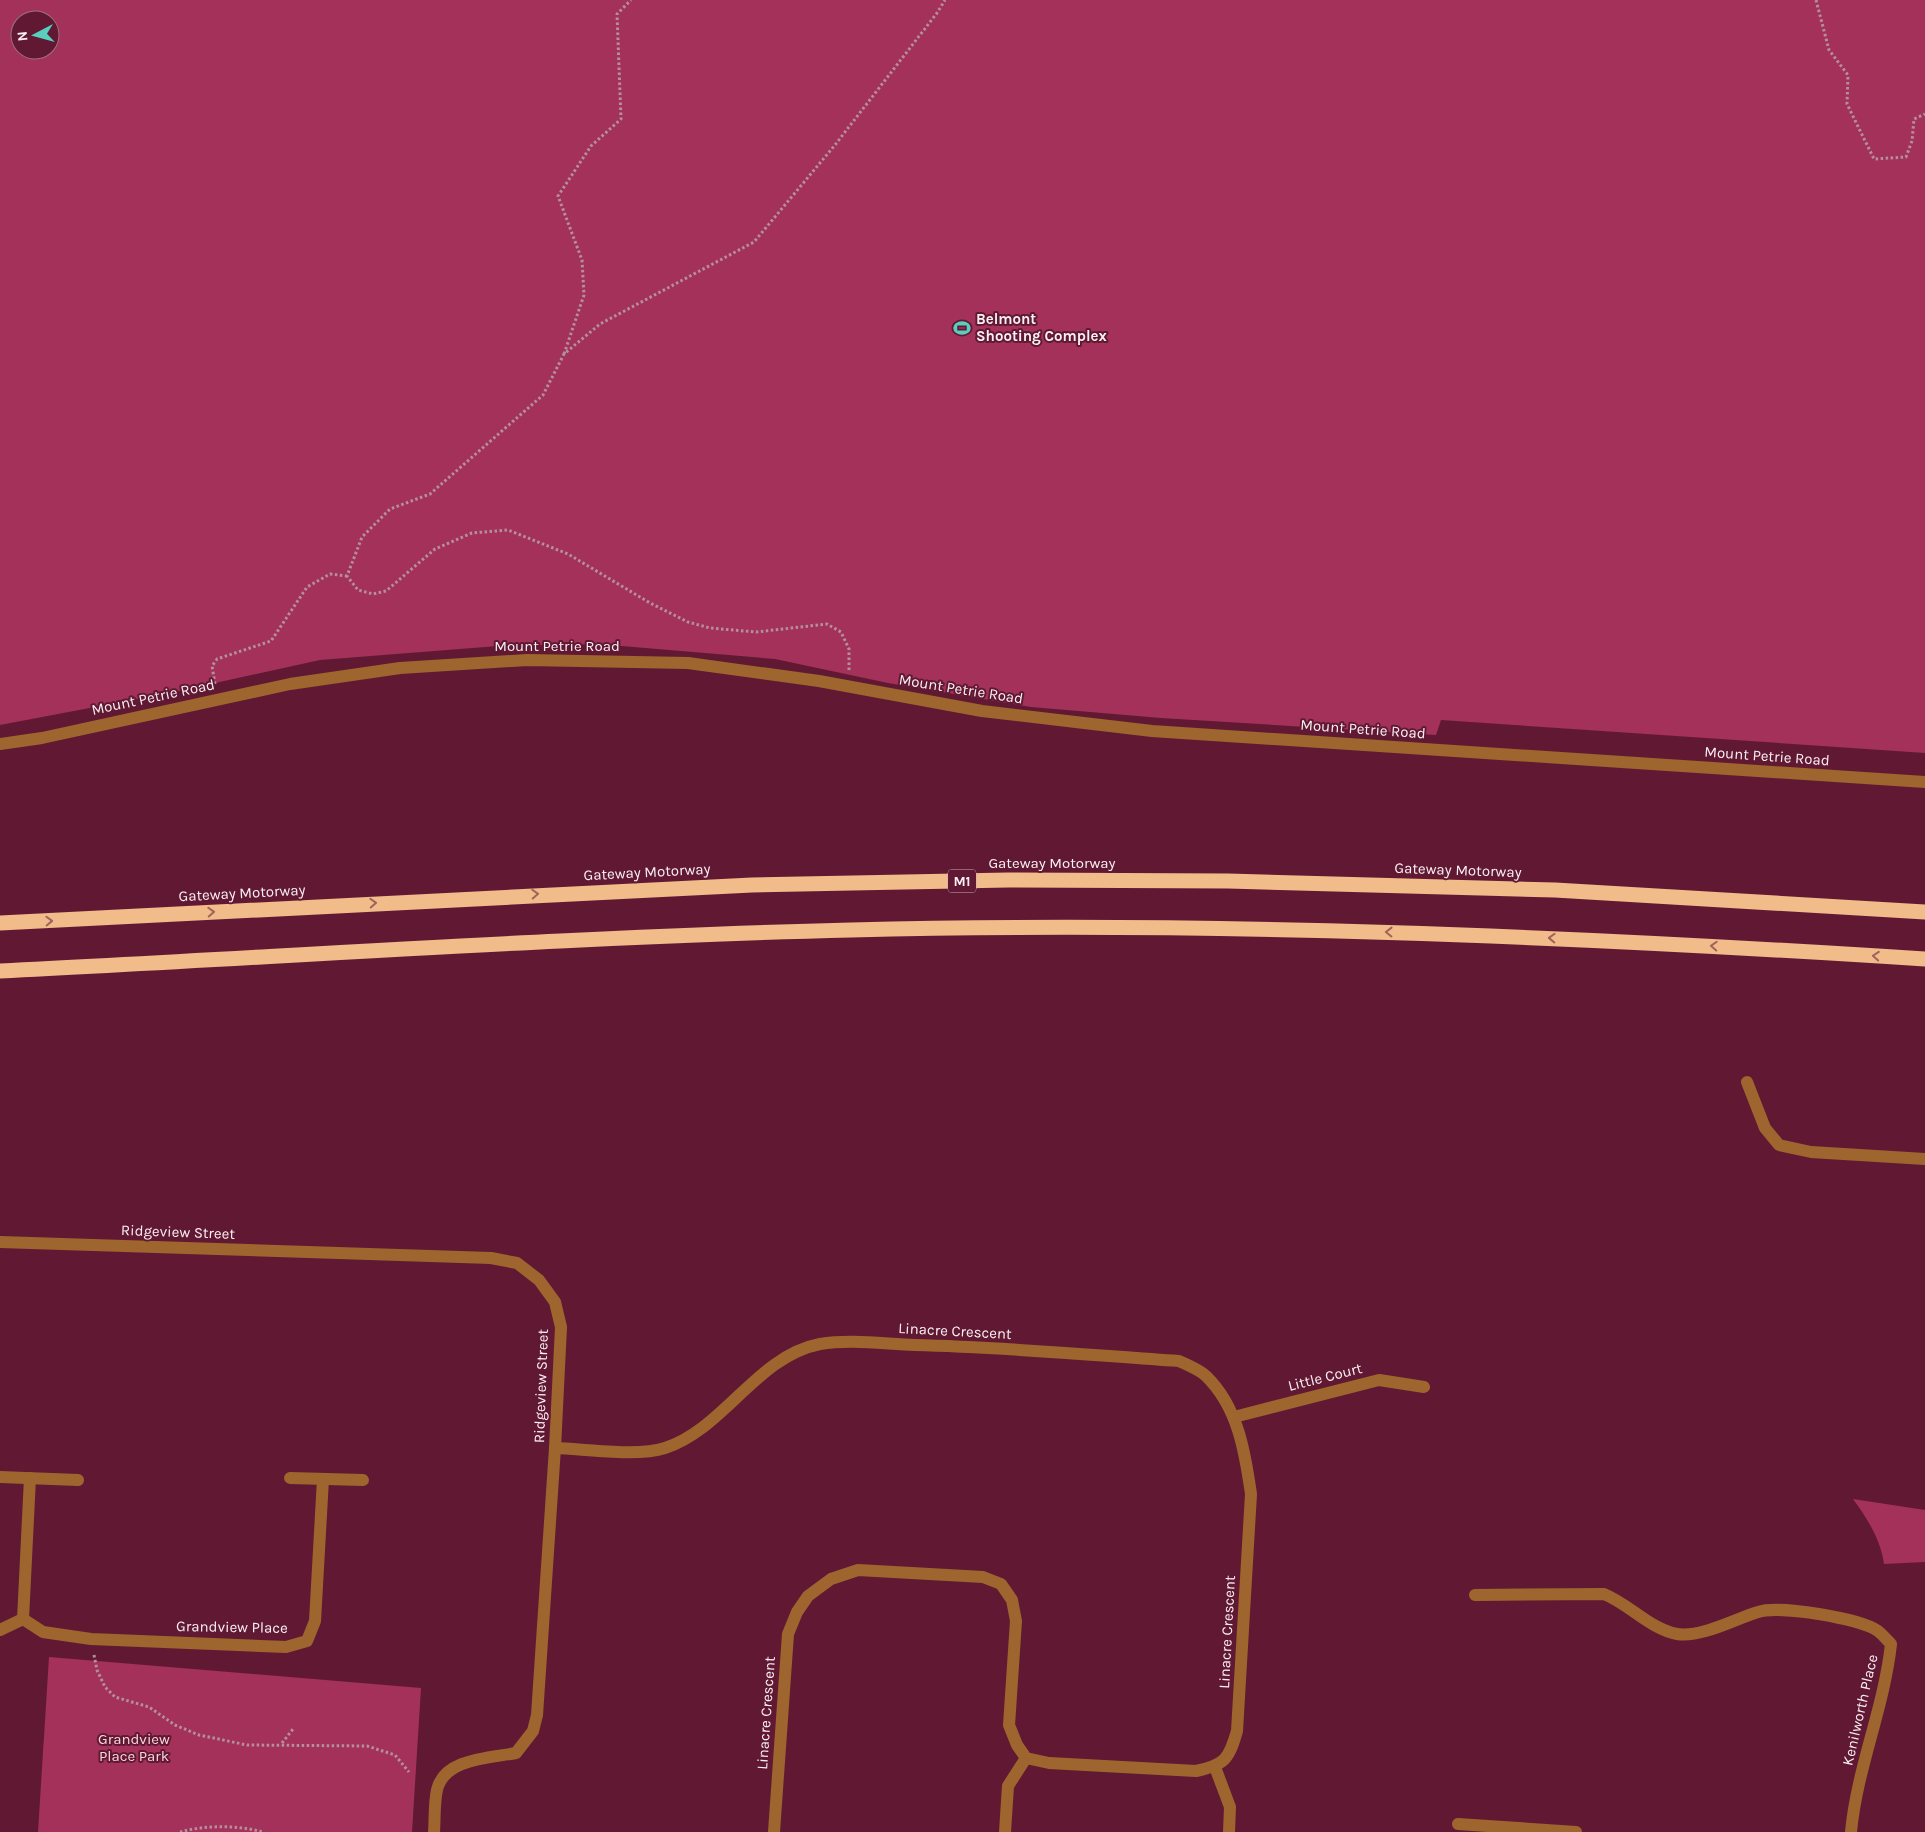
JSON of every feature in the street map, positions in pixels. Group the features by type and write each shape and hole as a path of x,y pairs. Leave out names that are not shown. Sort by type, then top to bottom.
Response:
{"highway":[{"name":"Gateway Motorway","path":"0,923 742,885 1008,880 1228,881 1555,890 1925,912"},
{"path":"0,971 595,939 874,930 1219,928 1403,932 1713,946 1925,959"}],"street":[{"name":"Mount Petrie Road","path":"0,744 42,738 290,684 400,668 527,660 688,663 849,687 982,711 1152,731 1925,782"},
{"path":"1747,1082 1765,1128 1779,1145 1811,1152 1925,1159"},
{"name":"Ridgeview Street","path":"0,1242 491,1258 516,1264 539,1280 555,1302 561,1327 537,1715 533,1731 516,1753 460,1764 446,1774 437,1788 434,1832"},
{"name":"Linacre Crescent","path":"555,1448 649,1452 664,1448 684,1440 780,1362 802,1350 840,1342 936,1345 1179,1361 1206,1375 1225,1400 1234,1417 1245,1455 1251,1494 1237,1731 1231,1752 1215,1767"},
{"name":"Little Court","path":"1234,1417 1380,1380 1424,1387"},
{"path":"0,1477 78,1480"},
{"path":"0,1630 23,1619 30,1478"},
{"path":"290,1478 363,1480"},
{"name":"Grandview Place","path":"23,1619 44,1632 91,1640 286,1647 307,1641 315,1621 323,1479"},
{"name":"Linacre Crescent","path":"774,1832 788,1634 796,1612 808,1596 831,1579 858,1570 983,1577 1001,1584 1012,1600 1016,1621 1009,1725 1016,1745 1026,1758"},
{"name":"Kenilworth Place","path":"1475,1595 1604,1594 1620,1600 1661,1629 1678,1634 1694,1634 1760,1611 1779,1608 1856,1622 1877,1630 1891,1644 1888,1674 1854,1800 1850,1832"},
{"path":"1005,1832 1008,1786 1026,1758 1049,1763 1196,1772 1215,1767 1230,1807 1229,1832"},
{"path":"1458,1824 1576,1832"}],"path":[{"path":"347,576 362,537 390,509 430,494 542,395 564,354 584,295 582,260 558,196 591,146 621,119 617,14 631,0"},
{"path":"564,354 600,324 754,242 835,145 938,13 945,0"},
{"path":"1816,0 1830,50 1848,75 1847,104 1874,159 1906,157 1912,141 1914,119 1925,114"},
{"path":"218,699 212,666 217,659 271,641 307,587 330,574 347,576 358,590 373,594 386,591 435,550 472,533 508,530 568,554 650,603 702,626 756,632 827,624 841,632 849,649 849,687"},
{"path":"91,1640 96,1670 106,1687 115,1696 148,1707 175,1725 207,1737 247,1745 368,1746 395,1755 409,1772"},
{"path":"282,1744 293,1729"},
{"path":"180,1832 212,1827 262,1832"}],"green space":[{"name":"Belmont Shooting Complex","path":"0,0 1925,0 1925,753 1441,720 1436,735 1161,718 1031,707 888,683 775,659 598,644 498,646 320,660 174,692 0,725"},
{"path":"1853,1499 1925,1510 1925,1562 1884,1564 1880,1546 1873,1530"},
{"name":"Grandview Place Park","path":"49,1657 421,1688 412,1832 38,1832"}],"place":[{"name":"Belmont Shooting Complex","path":"962,328"}]}
